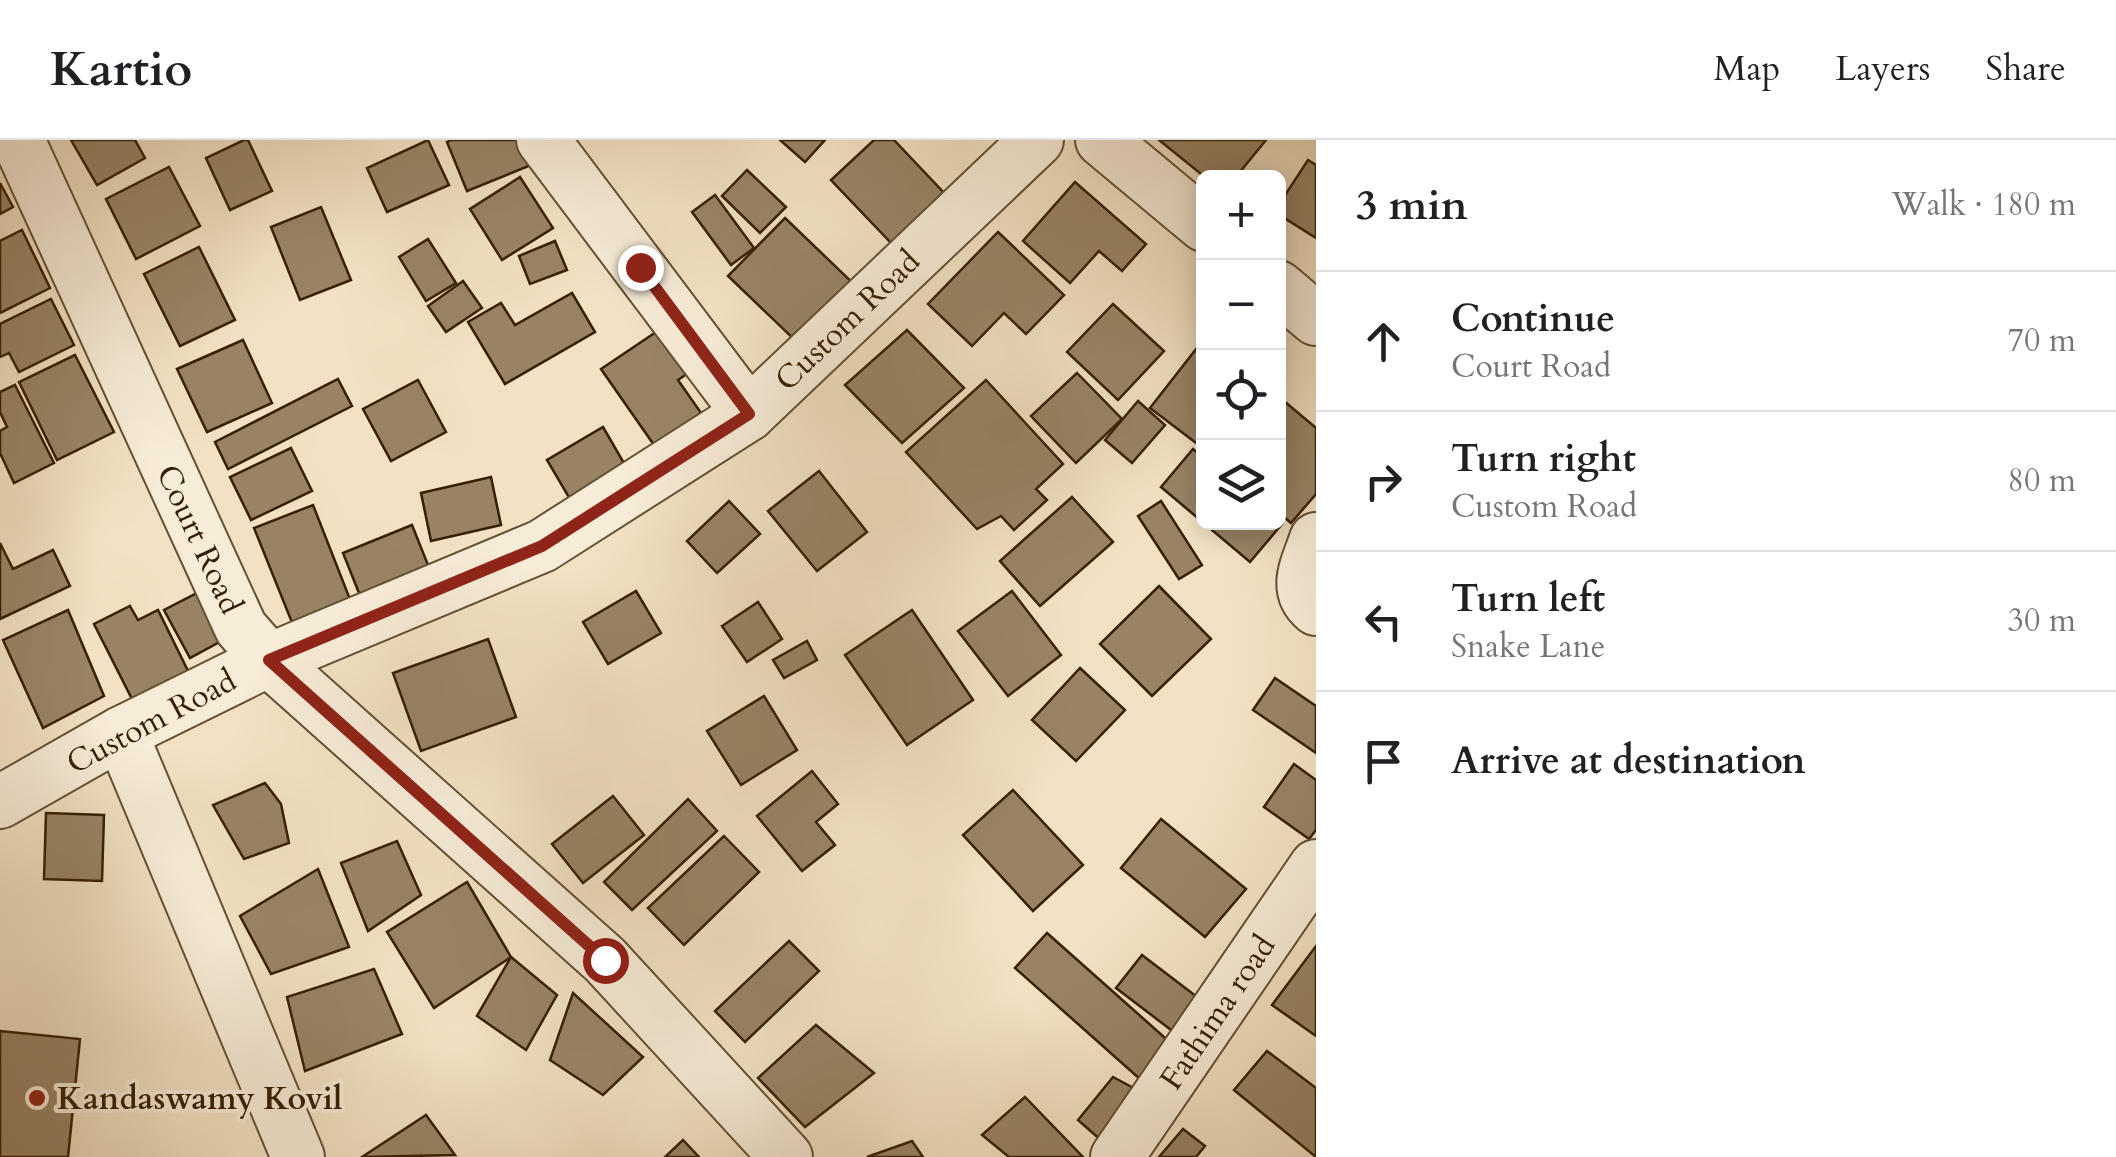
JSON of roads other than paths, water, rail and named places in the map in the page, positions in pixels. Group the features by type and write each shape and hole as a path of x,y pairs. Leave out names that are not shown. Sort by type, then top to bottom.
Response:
{"street":[{"name":"Court Road","path":"18,140 241,628 269,660 605,960 786,1157"},
{"path":"543,140 749,414"},
{"name":"Custom Road","path":"0,802 121,732 269,660 542,546 749,414 1037,140"},
{"path":"1102,140 1196,218"},
{"path":"1286,295 1316,319"},
{"path":"1316,539 1301,583 1307,602 1316,609"},
{"path":"121,732 298,1157"},
{"name":"Fathima road","path":"1117,1157 1316,866"}],"place":[{"name":"Kandaswamy Kovil","path":"37,1098"}]}
